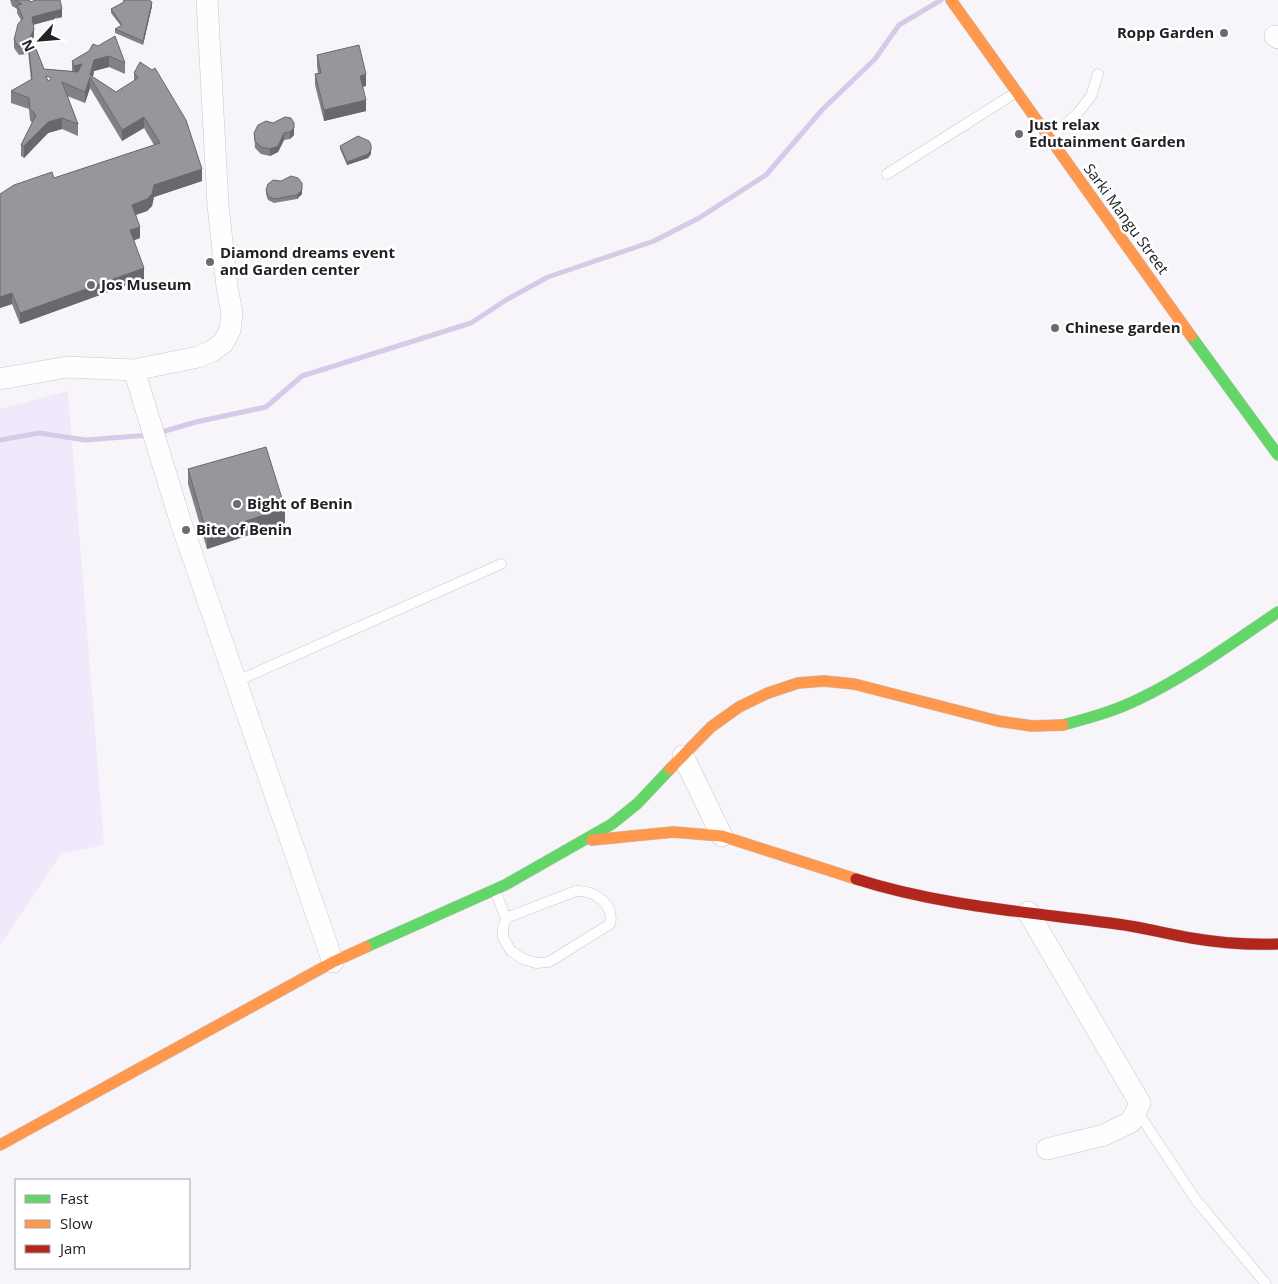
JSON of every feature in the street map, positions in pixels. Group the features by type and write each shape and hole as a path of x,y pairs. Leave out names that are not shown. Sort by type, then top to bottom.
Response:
{"street":[{"path":"0,379 67,367 134,370 198,356 212,351 223,343 230,330 232,313 218,205 207,0"},
{"name":"Sarki Mangu Street","path":"951,0 1049,139 1276,447"},
{"path":"134,370 180,520 333,962"},
{"path":"0,1145 333,962 495,890 612,824 638,803 711,727 739,707 768,693 798,683 824,681 854,684 998,722 1032,726 1063,725 1102,714 1138,700 1175,680 1278,612"},
{"path":"683,756 722,836"},
{"path":"581,842 670,831 704,832 722,836 878,886 947,901 1120,924 1200,939 1246,945 1278,944"},
{"path":"1028,912 1140,1103 1131,1122 1104,1135 1047,1149"}],"lane":[{"path":"1049,139 1077,114 1091,96 1098,74"},
{"path":"887,174 1016,92"},
{"path":"235,682 501,564"},
{"path":"495,890 506,918 502,928 503,938 511,951 523,959 536,963 549,962 610,924 612,917 607,905 595,894 585,890 576,891 506,918"},
{"path":"1137,1110 1196,1200 1266,1284"}],"shaded area":[{"path":"68,391 104,845 61,854 0,945 0,409"}],"building":[{"path":"15,0 29,0 30,2 36,0 60,0 62,9 32,17 34,29 27,46 19,47 14,40 18,24 23,18 17,5 22,4"},
{"path":"124,0 149,0 152,2 143,41 115,29 122,25 111,9 124,2"},
{"path":"115,36 125,63 109,56 94,60 90,75 116,92 138,78 134,73 140,62 152,70 155,68 186,120 202,169 154,185 152,194 147,199 132,205 140,227 130,230 144,268 20,313 12,293 0,297 0,194 14,185 52,172 54,178 160,143 144,117 122,130 90,77 85,92 62,82 78,124 62,118 48,122 24,146 21,145 36,115 30,109 29,98 11,91 32,79 28,40 32,39 44,69 78,72 82,64 74,66 72,61 89,51 93,44 98,46"},
{"path":"359,45 366,74 360,76 366,100 324,110 315,74 321,73 317,55"},
{"path":"285,117 291,118 294,128 290,132 284,133 278,146 270,149 261,147 255,141 254,133 258,125 266,121 273,123"},
{"path":"358,136 369,141 371,150 368,154 347,162 340,146"},
{"path":"291,176 298,178 302,183 302,190 297,195 274,199 268,196 266,190 268,184 273,180 281,181"},
{"name":"Bight of Benin","path":"266,447 285,508 207,534 188,469"}],"waterway":[{"path":"158,433 196,422 266,407 302,376 471,323 506,300 548,277 654,241 699,218 766,175 822,110 875,59 899,25 941,0"},
{"path":"0,440 39,433 85,440 150,435"}],"traffic: fast":[{"path":"1191,336 1278,455"},
{"path":"1063,725 1111,711 1157,690 1210,658 1278,612"},
{"path":"366,947 505,885 612,824 638,803 670,769"}],"traffic: slow":[{"path":"951,0 1191,336"},
{"path":"670,769 711,727 739,707 768,693 798,683 824,681 854,684 998,721 1032,726 1063,725"},
{"path":"592,840 673,832 722,836 856,879"},
{"path":"0,1145 333,962 366,947"}],"traffic: jam":[{"path":"856,879 920,896 985,907 1126,925 1213,941 1245,944 1278,944"}],"place":[{"name":"Ropp Garden","path":"1224,33"},
{"name":"Just relax Edutainment Garden","path":"1019,134"},
{"name":"Diamond dreams event and Garden center","path":"210,262"},
{"name":"Jos Museum","path":"91,285"},
{"name":"Chinese garden","path":"1055,328"},
{"name":"Bight of Benin","path":"237,504"},
{"name":"Bite of Benin","path":"186,530"}]}
